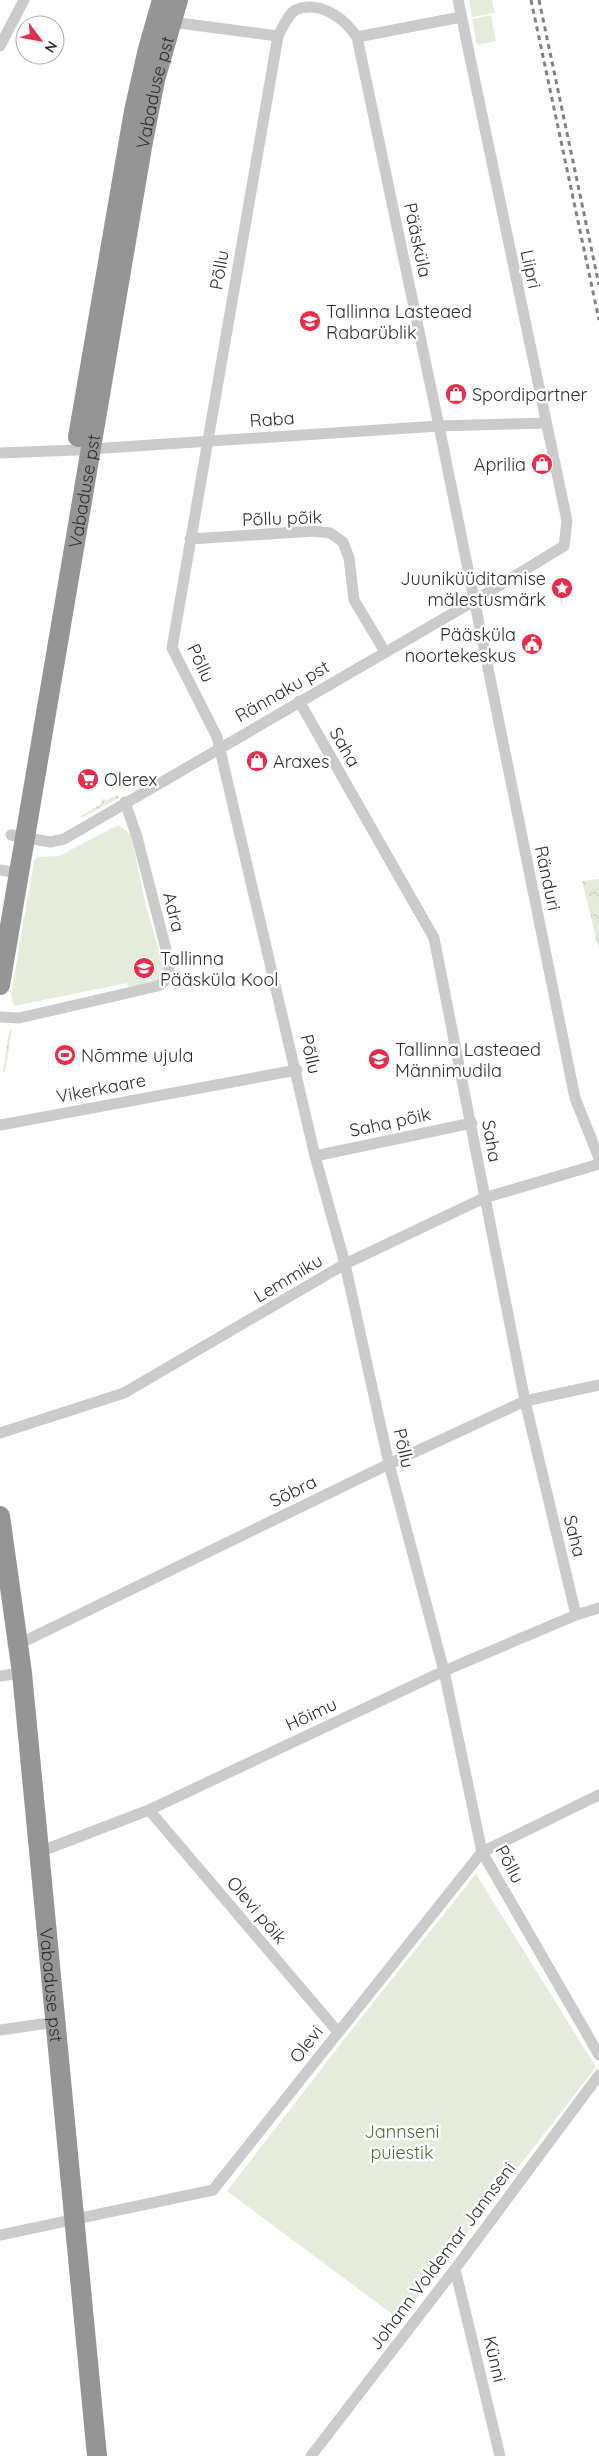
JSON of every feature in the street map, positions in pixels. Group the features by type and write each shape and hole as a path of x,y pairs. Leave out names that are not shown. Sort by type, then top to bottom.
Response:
{"highway":[{"name":"Vabaduse pst","path":"0,904 18,836 83,450 134,111 163,12 178,0"},
{"name":"Vabaduse pst","path":"0,985 8,871"},
{"name":"Vabaduse pst","path":"0,1516 14,1644 12,1675 97,2456"},
{"name":"Vabaduse pst","path":"0,1581 14,1644"},
{"name":"Vabaduse pst","path":"12,1675 39,1852 51,2022"},
{"name":"Vabaduse pst","path":"70,2220 88,2456"}],"street":[{"path":"0,46 24,0"},
{"name":"Liipri","path":"458,0 567,521 564,546"},
{"name":"Põllu","path":"306,5 296,10 288,18 278,36 172,648 218,736 297,1070 315,1156 345,1264 389,1464 444,1671 482,1852 599,2055"},
{"name":"Pääsküla","path":"306,5 319,5 331,9 347,21 357,37 474,601"},
{"path":"163,12 278,36"},
{"path":"357,37 461,18"},
{"name":"Raba","path":"0,453 83,450 208,440 439,426 546,423"},
{"name":"Põllu põik","path":"190,539 314,532 330,533 342,542 350,558 354,600 385,652"},
{"name":"Rännaku pst","path":"18,836 50,842 64,839 474,601 564,546"},
{"name":"Ränduri","path":"474,601 575,1098 599,1158"},
{"name":"Saha","path":"299,701 434,938 472,1123 484,1198 525,1401 576,1615"},
{"name":"Adra","path":"0,1017 24,1017 158,986 166,982 169,976 169,961 136,831 125,802"},
{"name":"Vikerkaare","path":"0,1125 297,1070"},
{"name":"Saha põik","path":"315,1156 472,1123"},
{"name":"Lemmiku","path":"0,1433 124,1393 345,1264 484,1198 599,1164"},
{"name":"Sõbra","path":"14,1644 389,1464 525,1401 599,1385"},
{"name":"Hõimu","path":"39,1852 150,1810 444,1671 576,1615 599,1608"},
{"name":"Olevi","path":"0,2235 213,2190 482,1852 599,1795"},
{"name":"Olevi põik","path":"150,1810 338,2032"},
{"path":"0,2030 51,2022"},
{"name":"Johann Voldemar Jannseni","path":"311,2456 455,2270 599,2075"},
{"name":"Künni","path":"455,2270 500,2456"}],"green space":[{"path":"469,0 492,0 495,13 472,17"},
{"path":"491,15 496,41 477,45 472,19"},
{"path":"557,580 569,585 561,605"},
{"path":"118,794 119,798 81,818 81,816 101,804 102,799 107,800"},
{"path":"118,825 131,835 146,906 166,974 159,981 128,990 127,983 14,1006 11,995 34,861 38,857 59,856"},
{"path":"599,879 599,951 582,881"},
{"path":"12,1028 5,1072 3,1071 9,1032"},
{"name":"Jannseni puiestik","path":"476,1874 596,2067 400,2320 227,2191 349,2033"}],"railway":[{"path":"531,0 599,320"},
{"path":"539,0 599,285"}],"place":[{"name":"Tallinna Lasteaed Rabarüblik","path":"310,321"},
{"name":"Spordipartner","path":"456,394"},
{"name":"Aprilia","path":"542,464"},
{"name":"Juuniküüditamise mälestusmärk","path":"562,588"},
{"name":"Pääsküla noortekeskus","path":"532,644"},
{"name":"Araxes","path":"257,761"},
{"name":"Olerex","path":"88,779"},
{"name":"Tallinna Pääsküla Kool","path":"144,968"},
{"name":"Nõmme ujula","path":"65,1055"},
{"name":"Tallinna Lasteaed Männimudila","path":"379,1059"}]}
